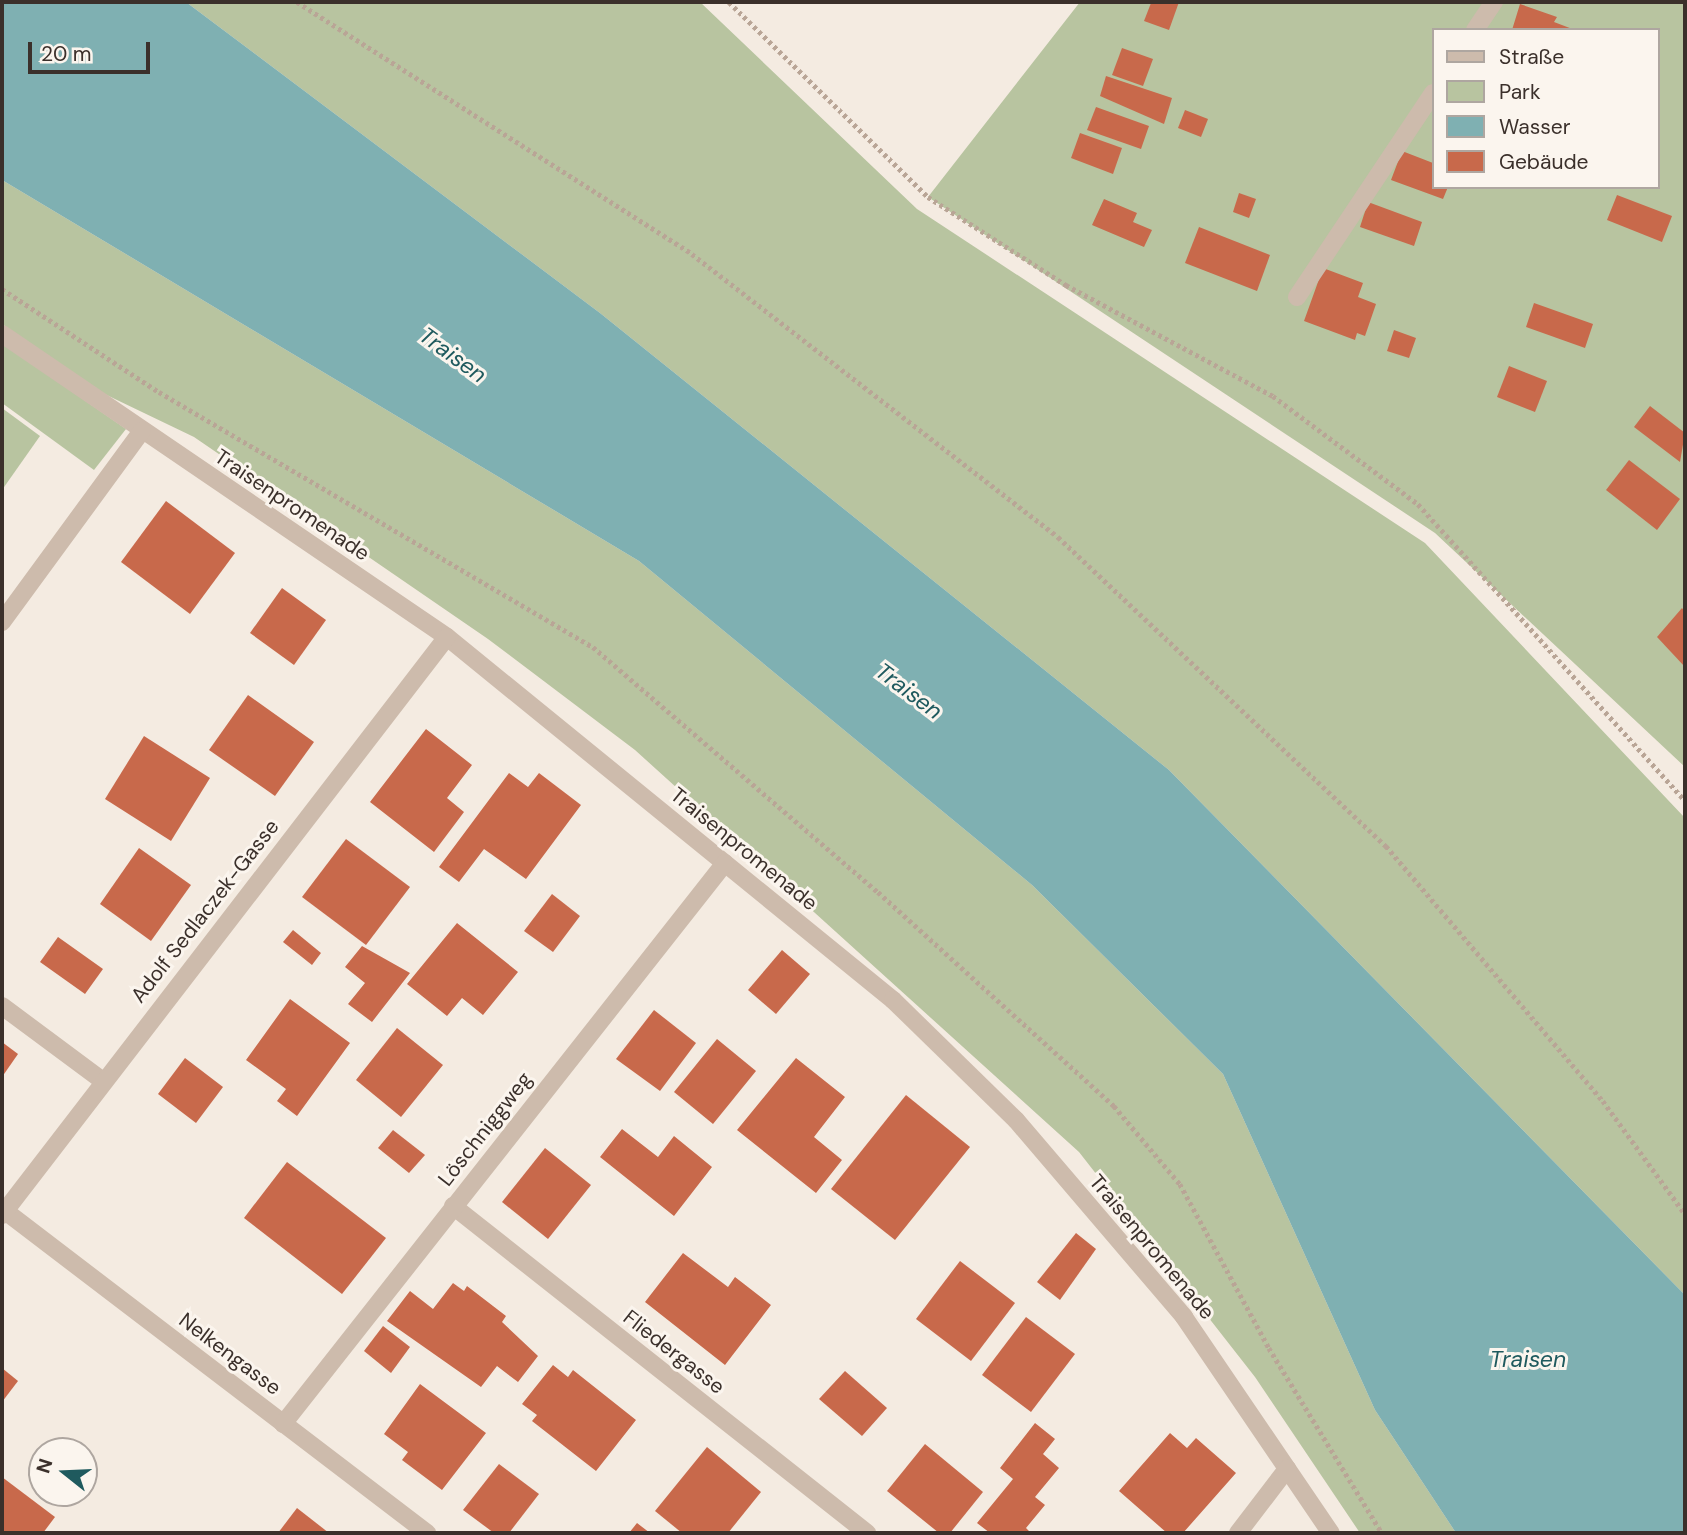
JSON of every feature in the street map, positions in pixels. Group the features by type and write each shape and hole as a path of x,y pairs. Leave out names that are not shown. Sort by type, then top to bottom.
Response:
{"street":[{"path":"1476,28 1494,2"},
{"path":"1297,297 1432,94"},
{"name":"Traisenpromenade","path":"2,334 447,637 893,1000 1016,1120 1184,1317 1331,1533"},
{"path":"2,622 142,431"},
{"name":"Adolf Sedlaczek-Gasse","path":"4,1213 447,637"},
{"name":"Löschniggweg","path":"283,1424 725,863"},
{"path":"2,1006 103,1081"},
{"name":"Fliedergasse","path":"453,1206 867,1533"},
{"name":"Nelkengasse","path":"4,1213 427,1533"},
{"path":"1238,1533 1287,1469"}],"path":[{"path":"297,2 692,254 1058,537 1386,846 1603,1101 1685,1214"},
{"path":"729,2 928,197 1066,285 1273,396 1418,504 1685,801"},
{"path":"2,289 159,392 593,646 888,901 1114,1106 1180,1184 1269,1348 1382,1533"}],"green space":[{"path":"186,2 700,2 917,209 1425,543 1685,818 1685,1295 1169,770 600,313"},
{"path":"1080,2 1685,2 1685,767 1435,533 928,197"},
{"path":"2,180 639,561 1032,885 1223,1074 1375,1410 1456,1533 1360,1533 1255,1377 1079,1152 635,750 488,639 194,437 92,388 2,324"},
{"path":"2,343 126,429 94,470 2,403"},
{"path":"2,408 40,436 2,490"}],"water":[{"name":"Traisen","path":"2,2 186,2 600,313 1169,770 1685,1295 1685,1533 1456,1533 1375,1410 1223,1074 1032,885 639,561 2,180"}],"building":[{"path":"1179,2 1169,30 1144,21 1151,3"},
{"path":"1520,4 1557,17 1554,22 1570,28 1513,28"},
{"path":"1122,48 1153,59 1143,86 1112,75"},
{"path":"1106,76 1172,98 1164,124 1100,96"},
{"path":"1096,107 1149,126 1141,149 1087,130"},
{"path":"1185,110 1208,119 1201,137 1178,128"},
{"path":"1080,133 1122,148 1113,174 1071,158"},
{"path":"1402,151 1432,163 1432,189 1447,189 1443,199 1391,180"},
{"path":"1239,193 1256,199 1249,218 1233,212"},
{"path":"1617,195 1672,216 1662,242 1607,220"},
{"path":"1104,199 1137,213 1133,222 1152,230 1144,247 1092,225"},
{"path":"1368,202 1422,222 1414,246 1360,227"},
{"path":"1199,227 1270,255 1257,291 1185,263"},
{"path":"1323,268 1363,283 1358,297 1376,304 1365,336 1357,333 1355,340 1304,321"},
{"path":"1534,303 1593,324 1585,348 1526,327"},
{"path":"1394,330 1416,338 1409,358 1387,351"},
{"path":"1509,366 1547,381 1535,412 1497,397"},
{"path":"1650,406 1685,433 1680,462 1634,427"},
{"path":"1629,460 1680,499 1657,530 1606,490"},
{"path":"166,501 235,553 190,614 121,562"},
{"path":"282,588 326,620 294,665 250,633"},
{"path":"1682,608 1685,612 1685,667 1657,637"},
{"path":"248,695 314,742 275,796 209,750"},
{"path":"426,729 472,765 447,798 464,812 434,852 370,802"},
{"path":"144,736 210,778 171,841 105,799"},
{"path":"509,773 528,787 539,773 581,805 526,879 484,849 459,882 439,867"},
{"path":"346,839 410,887 366,945 302,897"},
{"path":"139,848 191,885 151,941 100,904"},
{"path":"552,894 580,916 553,952 524,931"},
{"path":"457,923 518,972 483,1015 462,998 447,1016 407,984"},
{"path":"293,930 321,953 312,965 283,942"},
{"path":"58,937 103,969 85,994 40,962"},
{"path":"362,946 410,973 372,1022 348,1004 365,983 345,967"},
{"path":"782,950 810,974 776,1014 748,990"},
{"path":"290,999 350,1043 297,1116 277,1101 286,1089 246,1060"},
{"path":"654,1010 696,1043 660,1091 616,1059"},
{"path":"397,1028 443,1065 401,1117 356,1080"},
{"path":"717,1039 756,1071 713,1124 674,1092"},
{"path":"2,1042 18,1054 2,1077"},
{"path":"185,1058 223,1087 196,1123 158,1094"},
{"path":"796,1058 845,1097 814,1137 842,1160 816,1193 737,1130"},
{"path":"906,1095 970,1147 895,1240 831,1189"},
{"path":"622,1129 658,1157 674,1136 712,1167 674,1216 600,1157"},
{"path":"393,1130 425,1155 409,1173 378,1148"},
{"path":"545,1148 591,1185 548,1239 502,1202"},
{"path":"287,1162 386,1238 342,1294 244,1218"},
{"path":"1076,1233 1096,1249 1060,1300 1037,1282"},
{"path":"683,1253 728,1287 735,1277 771,1305 725,1365 645,1302"},
{"path":"960,1261 1015,1303 971,1361 916,1319"},
{"path":"453,1283 464,1291 467,1286 506,1316 502,1322 538,1356 518,1382 497,1366 481,1387 387,1321 410,1291 433,1309"},
{"path":"1026,1317 1075,1354 1031,1412 982,1375"},
{"path":"383,1326 410,1347 391,1373 364,1351"},
{"path":"553,1365 568,1377 573,1370 636,1420 596,1471 532,1421 537,1415 522,1404"},
{"path":"2,1368 18,1381 2,1402"},
{"path":"845,1371 887,1408 862,1436 819,1399"},
{"path":"420,1384 486,1433 442,1490 402,1460 408,1452 384,1434"},
{"path":"1035,1423 1055,1439 1043,1454 1059,1468 1035,1497 1045,1505 1026,1528 1031,1533 990,1533 977,1523 1013,1479 1000,1468"},
{"path":"1170,1433 1187,1448 1196,1438 1236,1473 1183,1533 1167,1533 1119,1491"},
{"path":"925,1444 983,1492 950,1533 939,1533 887,1491"},
{"path":"707,1447 761,1492 728,1533 682,1533 655,1511"},
{"path":"499,1464 539,1494 509,1533 494,1533 463,1510"},
{"path":"2,1477 28,1497 28,1507 42,1507 55,1517 43,1533 2,1533"},
{"path":"297,1508 329,1533 278,1533"},
{"path":"637,1523 650,1533 629,1533"}]}
